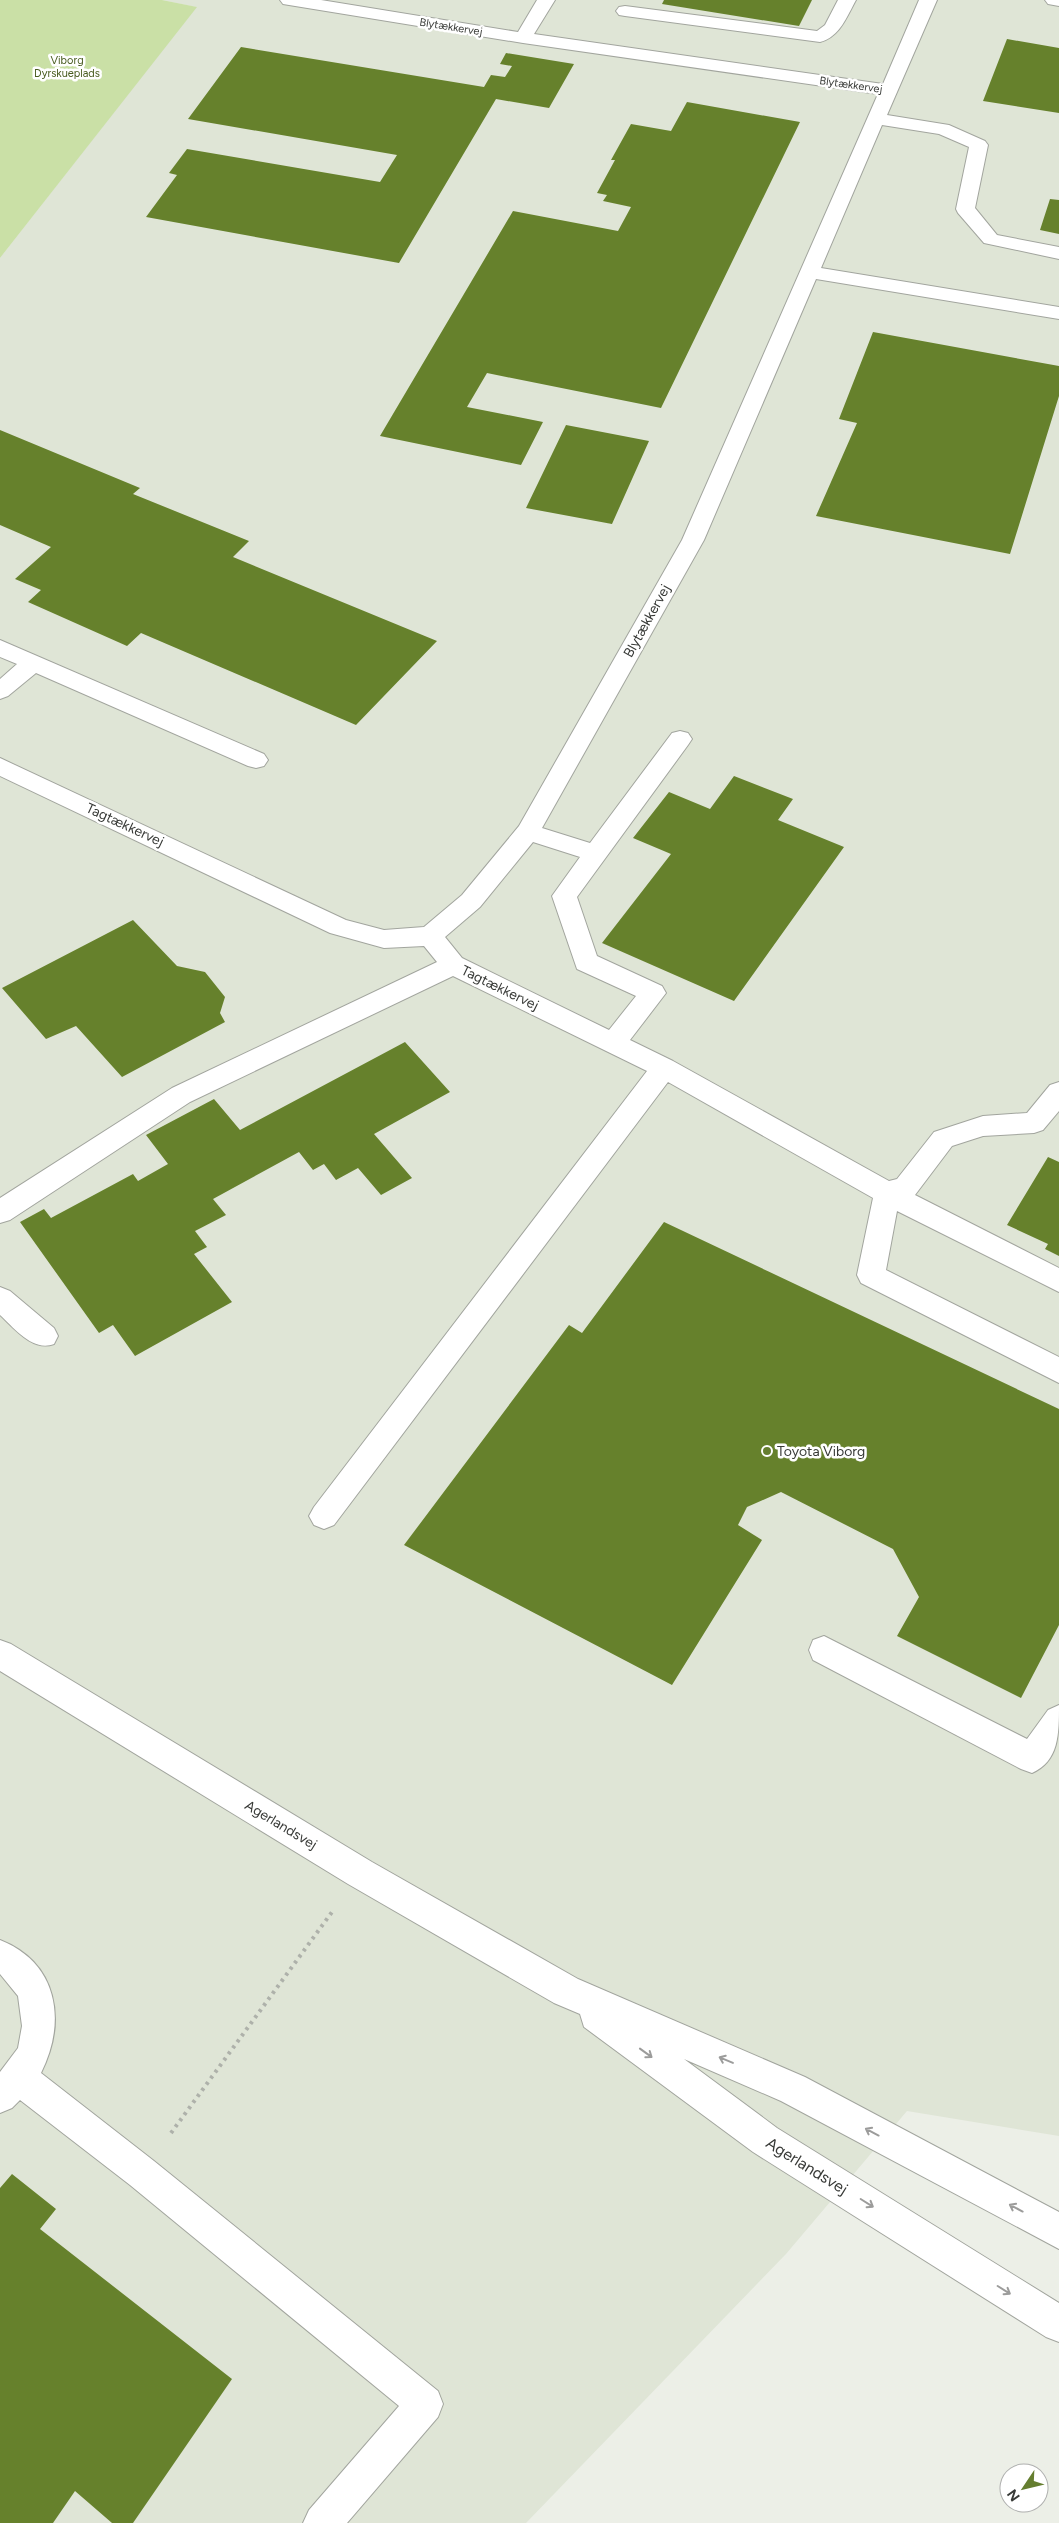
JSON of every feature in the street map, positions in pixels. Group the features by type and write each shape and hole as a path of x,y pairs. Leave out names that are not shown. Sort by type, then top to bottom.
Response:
{"street":[{"path":"523,38 546,0"},
{"path":"612,37 628,5 820,38 832,28 847,0"},
{"name":"Blytækkervej","path":"430,936 471,901 528,832 693,540 928,0"},
{"path":"1054,0 1059,1"},
{"name":"Blytækkervej","path":"293,1 523,38 612,37 888,90"},
{"path":"876,119 943,129 979,145 965,209 991,238 1059,252"},
{"path":"811,272 1059,313"},
{"path":"0,648 256,760"},
{"path":"0,691 33,663"},
{"path":"613,1044 653,993 586,962 564,896 680,739"},
{"name":"Tagtækkervej","path":"0,766 339,926 384,939 430,936 452,965 664,1068 887,1193 1059,1281"},
{"path":"528,832 595,853"},
{"path":"0,1212 181,1095 452,965"},
{"path":"324,1516 664,1068"},
{"path":"1059,1092 1034,1123 983,1126 943,1139 906,1187 887,1193 871,1274 1059,1371"},
{"path":"0,1299 44,1336"},
{"path":"824,1650 1032,1758 1059,1720"},
{"name":"Agerlandsvej","path":"0,1654 360,1873 566,1991 793,2089 1059,2230"},
{"path":"0,1956 8,1960 26,1976 37,1999 40,2026 34,2053 10,2087 142,2173 425,2404 322,2523"},
{"name":"Agerlandsvej","path":"566,1991 632,2043 764,2140 1059,2324"}],"path":[{"path":"142,2173 360,1873"}],"shaded area":[{"path":"162,0 1059,0 1059,2136 907,2111 786,2254 526,2523 0,2523 0,258 196,7"}],"green space":[{"name":"Viborg Dyrskueplads","path":"0,0 162,0 197,7 0,258"}],"building":[{"path":"664,0 812,0 799,26 662,4"},
{"path":"1007,39 1059,48 1059,113 983,101"},
{"path":"241,47 484,87 491,75 505,77 512,66 500,64 506,53 574,64 549,108 496,99 399,263 146,217 177,175 169,173 187,149 380,182 397,155 188,119"},
{"path":"687,102 800,122 661,408 487,373 467,407 543,422 521,465 380,436 513,211 618,231 631,207 603,201 607,195 597,193 615,160 611,160 631,124 671,131"},
{"path":"1050,199 1059,200 1059,234 1040,230"},
{"path":"873,332 1059,366 1059,396 1010,554 816,516 857,423 839,419"},
{"path":"566,425 649,441 612,524 526,508"},
{"path":"0,430 140,488 133,494 249,541 233,557 437,641 356,725 141,633 127,646 28,602 41,590 15,579 51,547 0,525"},
{"path":"734,776 793,799 778,820 844,847 734,1001 602,943 671,854 633,838 669,792 710,809"},
{"path":"133,920 177,966 205,972 225,997 220,1013 225,1022 122,1077 76,1026 46,1039 2,988"},
{"path":"405,1042 450,1092 374,1134 412,1178 381,1195 358,1168 336,1180 324,1164 313,1170 299,1152 213,1199 226,1215 195,1231 207,1247 194,1254 232,1302 135,1356 113,1325 99,1333 20,1222 44,1209 51,1218 133,1174 138,1181 168,1164 146,1135 214,1099 240,1130"},
{"path":"1048,1157 1059,1162 1059,1256 1045,1249 1048,1244 1007,1225"},
{"name":"Toyota Viborg","path":"664,1222 1059,1409 1059,1625 1021,1698 897,1636 919,1597 893,1549 781,1492 747,1507 738,1525 762,1540 672,1685 404,1545 569,1325 582,1333"},
{"path":"12,2174 56,2209 40,2229 232,2379 133,2523 112,2523 75,2491 53,2523 0,2523 0,2188"}],"place":[{"name":"Toyota Viborg","path":"767,1451"}]}
